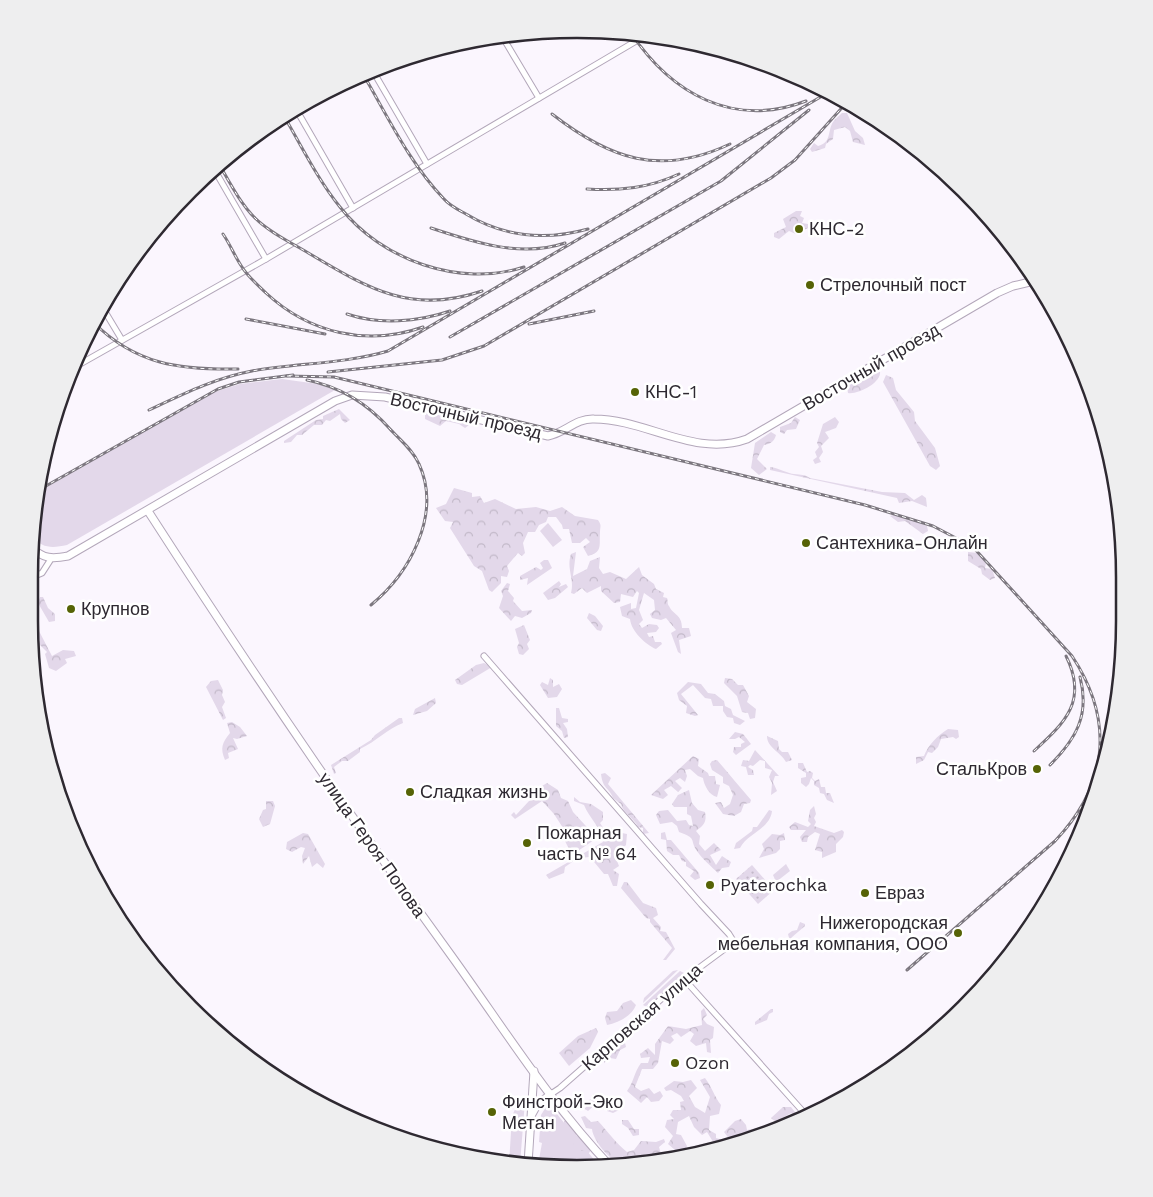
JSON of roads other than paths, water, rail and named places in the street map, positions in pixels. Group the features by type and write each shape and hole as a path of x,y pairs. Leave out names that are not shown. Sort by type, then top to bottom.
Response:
{"street":[{"path":"82,363 353,208 634,41"},
{"path":"506,42 539,98"},
{"path":"376,77 427,164"},
{"path":"299,115 353,208"},
{"path":"217,174 266,258"},
{"name":"Восточный проезд","path":"51,559 68,556 335,401 352,395 385,397 548,436 564,432 579,421 593,418 613,421 704,444 733,444 747,439 997,294 1013,286 1028,282"},
{"path":"106,314 122,340"},
{"name":"улица Героя Попова","path":"148,511 322,773 551,1094 604,1158"},
{"path":"38,575 42,573 51,559 39,555"},
{"name":"Карповская улица","path":"484,656 701,904 730,934 734,942 684,978 551,1094"},
{"path":"684,978 802,1110"},
{"path":"529,1157 534,1070"},
{"path":"532,1114 537,1105 551,1094"}],"railway":[{"path":"637,41 665,73 685,88 706,100 729,108 753,111 779,109 806,101"},
{"path":"367,80 410,155 432,185 452,206 495,228 525,235 556,235 588,229"},
{"path":"149,410 199,387 238,374 269,368 337,361 388,351 821,96"},
{"path":"328,372 442,360 484,346 771,178 795,160 842,108"},
{"path":"450,337 721,181 809,110"},
{"path":"552,114 573,130 594,142 615,152 636,158 658,161 681,160 705,154 730,144"},
{"path":"287,122 317,175 332,197 357,226 377,242 399,255 423,265 448,271 474,274 499,273 524,267"},
{"path":"222,170 240,199 261,223 281,238 352,278 392,295 412,299 457,298 482,291"},
{"path":"587,189 634,188 657,183 679,174"},
{"path":"431,228 480,243 514,249 531,249 565,243"},
{"path":"223,234 239,263 250,278 283,307 320,327 360,336 381,336 423,327"},
{"path":"347,314 372,320 398,321 425,318 450,311"},
{"path":"529,324 594,311"},
{"path":"246,319 325,334"},
{"path":"99,327 126,348 160,362 197,368 238,369"},
{"path":"45,486 218,389 239,382 293,375"},
{"path":"287,376 334,377 865,505 933,526 973,547 1072,656 1086,680 1095,704 1100,748"},
{"path":"307,380 331,387 353,397 372,411 413,454 419,464 425,483 427,503 418,541 409,560 398,576 371,605"},
{"path":"1034,751 1064,720 1074,698 1075,685 1066,656"},
{"path":"1050,765 1074,736 1082,715 1083,691 1080,677"},
{"path":"907,970 1055,841 1073,820 1084,801"}],"place":[{"name":"КНС-2","path":"799,229"},
{"name":"Стрелочный пост","path":"810,285"},
{"name":"КНС-1","path":"635,392"},
{"name":"Сантехника-Онлайн","path":"806,543"},
{"name":"Крупнов","path":"71,609"},
{"name":"СтальКров","path":"1037,769"},
{"name":"Сладкая жизнь","path":"410,792"},
{"name":"Пожарная часть № 64","path":"527,843"},
{"name":"Pyaterochka","path":"710,885"},
{"name":"Евраз","path":"865,893"},
{"name":"Нижегородская мебельная компания, ООО","path":"958,933"},
{"name":"Ozon","path":"675,1063"},
{"name":"Финстрой-Эко Метан","path":"492,1112"}]}
